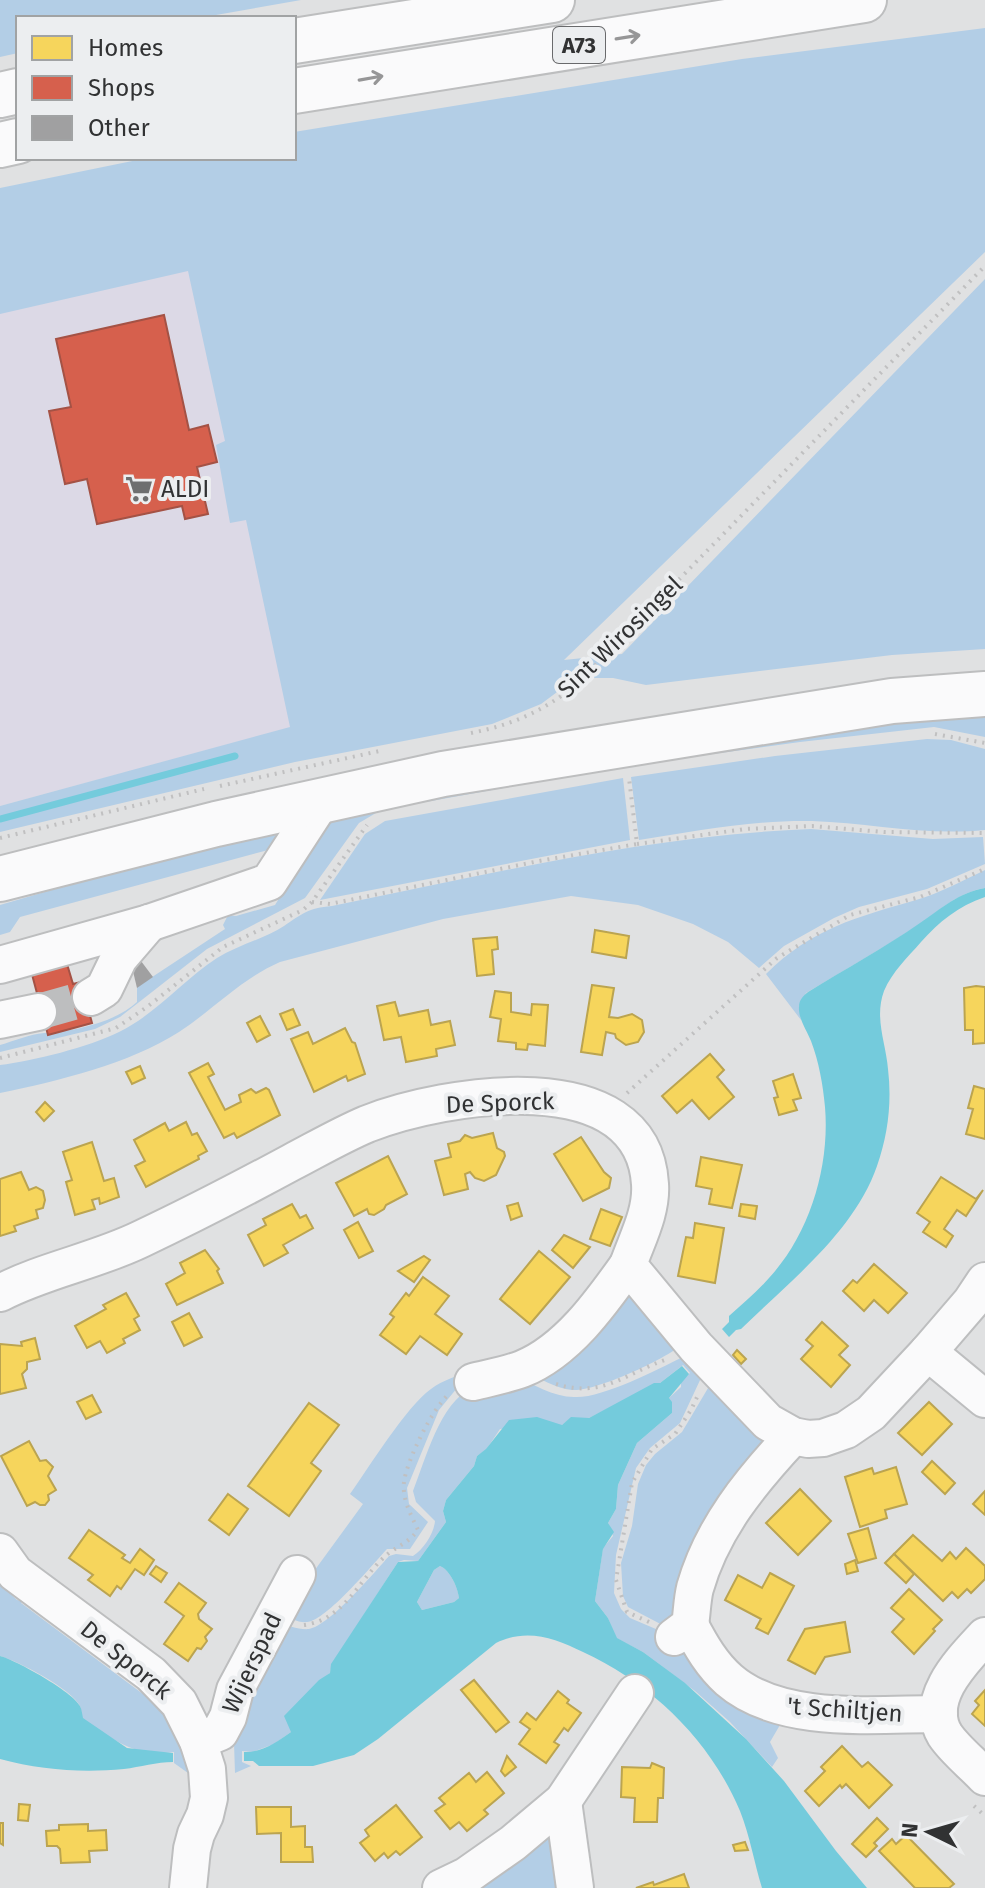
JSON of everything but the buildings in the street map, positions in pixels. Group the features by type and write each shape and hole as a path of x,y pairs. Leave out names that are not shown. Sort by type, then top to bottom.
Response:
{"main road":[{"name":"A73","path":"296,41 552,0"},
{"name":"A73","path":"296,91 864,0"},
{"path":"0,879 323,799 443,774 892,701 985,694"}],"street":[{"path":"0,965 149,923 269,882 323,799"},
{"path":"91,997 104,989 119,958 149,923"},
{"path":"0,1020 38,1012"},
{"name":"De Sporck","path":"0,1293 139,1240 367,1124 409,1110 458,1100 508,1097 554,1098 588,1105 606,1112 636,1137 646,1159 650,1183 649,1207 628,1265"},
{"path":"473,1382 522,1369 549,1354 605,1298 628,1265 696,1347 768,1422 793,1436 823,1438 846,1430 871,1413 928,1352 985,1281"},
{"path":"928,1352 985,1399"},
{"path":"682,1631 694,1590 717,1533 748,1488 793,1436"},
{"name":"De Sporck","path":"0,1552 15,1573 151,1674 179,1703 198,1741 207,1769 209,1798 192,1849 188,1888"},
{"name":"Wijerspad","path":"198,1741 220,1732 228,1717 235,1690 297,1574"},
{"name":"'t Schiltjen","path":"682,1631 731,1682 772,1704 809,1712 939,1714"},
{"path":"985,1636 953,1671 940,1703 939,1714 945,1734 985,1777"},
{"path":"441,1888 466,1876 513,1843 563,1801 635,1693"},
{"path":"563,1801 575,1888"}],"path":[{"name":"Sint Wirosingel","path":"457,735 502,727 525,718 577,684 985,266"},
{"path":"930,734 985,743"},
{"path":"219,786 396,747"},
{"path":"628,772 637,844"},
{"path":"0,838 205,789"},
{"path":"0,1058 116,1028 223,947 291,916 312,902 370,821"},
{"path":"312,902 330,904 539,861 745,829 812,826 884,832 985,833"},
{"path":"606,1112 777,958 850,915 920,897 985,869"},
{"path":"522,1369 573,1390 598,1389 678,1355"},
{"path":"266,1628 310,1624 335,1614 388,1554 409,1541 418,1530 406,1505 404,1484 413,1454 437,1404 456,1387 473,1382"},
{"path":"682,1631 627,1612 616,1580 632,1483 652,1449 675,1434 701,1388"}],"shaded area":[{"path":"0,0 301,0 210,16 16,16 16,53 0,57"},
{"path":"985,28 985,252 564,660 622,654 985,279 985,649 892,655 646,685 613,678 576,678 541,704 492,724 295,762 0,832 0,806 290,727 246,520 230,523 216,445 225,441 188,271 0,314 0,188 137,160 296,160 296,132 742,59"},
{"path":"314,241 292,727 0,806 0,302"},
{"path":"985,715 985,737 934,727 800,742 624,766 381,810 359,823 305,898 207,949 120,1017 95,1029 0,1052 0,1045 33,1035 92,1025 117,1016 137,1002 137,987 225,929 223,925 228,915 236,916 275,905 323,827 339,812 835,729"},
{"path":"927,739 951,740 985,749 985,830 941,831 790,821 639,840 631,777 775,756"},
{"path":"623,778 630,840 320,900 365,834 385,821"},
{"path":"275,825 283,828 272,849 20,917 10,932 0,935 0,905"},
{"path":"811,829 933,839 983,837 985,864 927,889 859,907 834,918 784,946 759,968 728,942 693,924 638,905 571,896 443,919 280,962 240,986 179,1032 138,1053 69,1077 0,1093 0,1065 61,1053 119,1032 145,1016 217,958 311,910 630,848 690,839"},
{"path":"985,870 985,888 958,898 806,993 799,1006 801,1020 766,974 800,946 836,926 934,894"},
{"path":"624,1286 682,1345 628,1374 583,1389 559,1387 525,1371"},
{"path":"681,1358 701,1378 680,1423 650,1448 636,1468 616,1555 614,1593 621,1609 630,1618 677,1638 787,1713 770,1742 778,1758 772,1767 730,1722 695,1691 643,1652 616,1638 608,1618 595,1601 603,1548 613,1536 608,1523 616,1509 618,1485 637,1443 672,1413 669,1398 690,1373 683,1365 660,1383 589,1418 571,1418 562,1425 500,1429 446,1500 443,1511 446,1522 418,1561 398,1562 291,1732 274,1744 253,1752 242,1751 242,1762 251,1766 235,1773 234,1743 230,1737 277,1623 305,1629 318,1626 351,1598 389,1556 413,1556 428,1540 435,1521 416,1502 413,1491 442,1419 461,1395 477,1386 514,1375 558,1395 585,1396 628,1383"},
{"path":"471,1371 439,1410 407,1488 409,1504 428,1522 410,1549 387,1549 337,1602 315,1619 301,1622 282,1615 363,1504 350,1494 400,1423 431,1389"},
{"path":"714,1378 765,1431 672,1630 628,1607 623,1596 621,1563 632,1526 638,1484 646,1465 682,1432"},
{"path":"440,1566 453,1580 459,1598 422,1610 417,1602 434,1570"},
{"path":"0,1584 155,1703 176,1736 188,1773 174,1763 174,1752 147,1752 114,1740 82,1718 80,1706 67,1692 0,1656"},
{"path":"552,1831 566,1888 465,1888"}],"water":[{"path":"985,888 985,897 958,910 928,935 896,971 884,991 880,1021 889,1081 888,1118 881,1154 867,1190 853,1213 819,1254 729,1337 722,1329 729,1322 729,1316 769,1278 796,1241 820,1175 826,1129 824,1099 816,1057 800,1016 801,1000 808,992 951,902"},
{"path":"682,1366 689,1374 669,1398 672,1413 637,1443 618,1485 616,1509 608,1523 614,1532 603,1549 595,1601 608,1618 617,1638 643,1652 685,1683 746,1739 784,1781 867,1888 762,1888 740,1811 713,1761 695,1738 676,1717 632,1680 583,1652 540,1637 519,1636 496,1643 354,1755 313,1766 259,1766 253,1761 244,1761 244,1752 263,1749 291,1732 284,1716 330,1673 331,1664 398,1562 418,1561 446,1522 443,1511 446,1500 474,1466 477,1456 509,1420 537,1417 562,1425 571,1417 589,1418 654,1383 660,1383","holes":["440,1566 453,1580 459,1598 422,1610 417,1602 434,1570"]},
{"path":"0,1656 56,1685 80,1706 83,1718 127,1748 173,1753 173,1762 93,1771 46,1768 0,1759"}],"waterway":[{"path":"0,819 235,756"}],"tunnel":[{"path":"38,1012 91,997"}],"place":[{"name":"ALDI","path":"139,489"}]}
